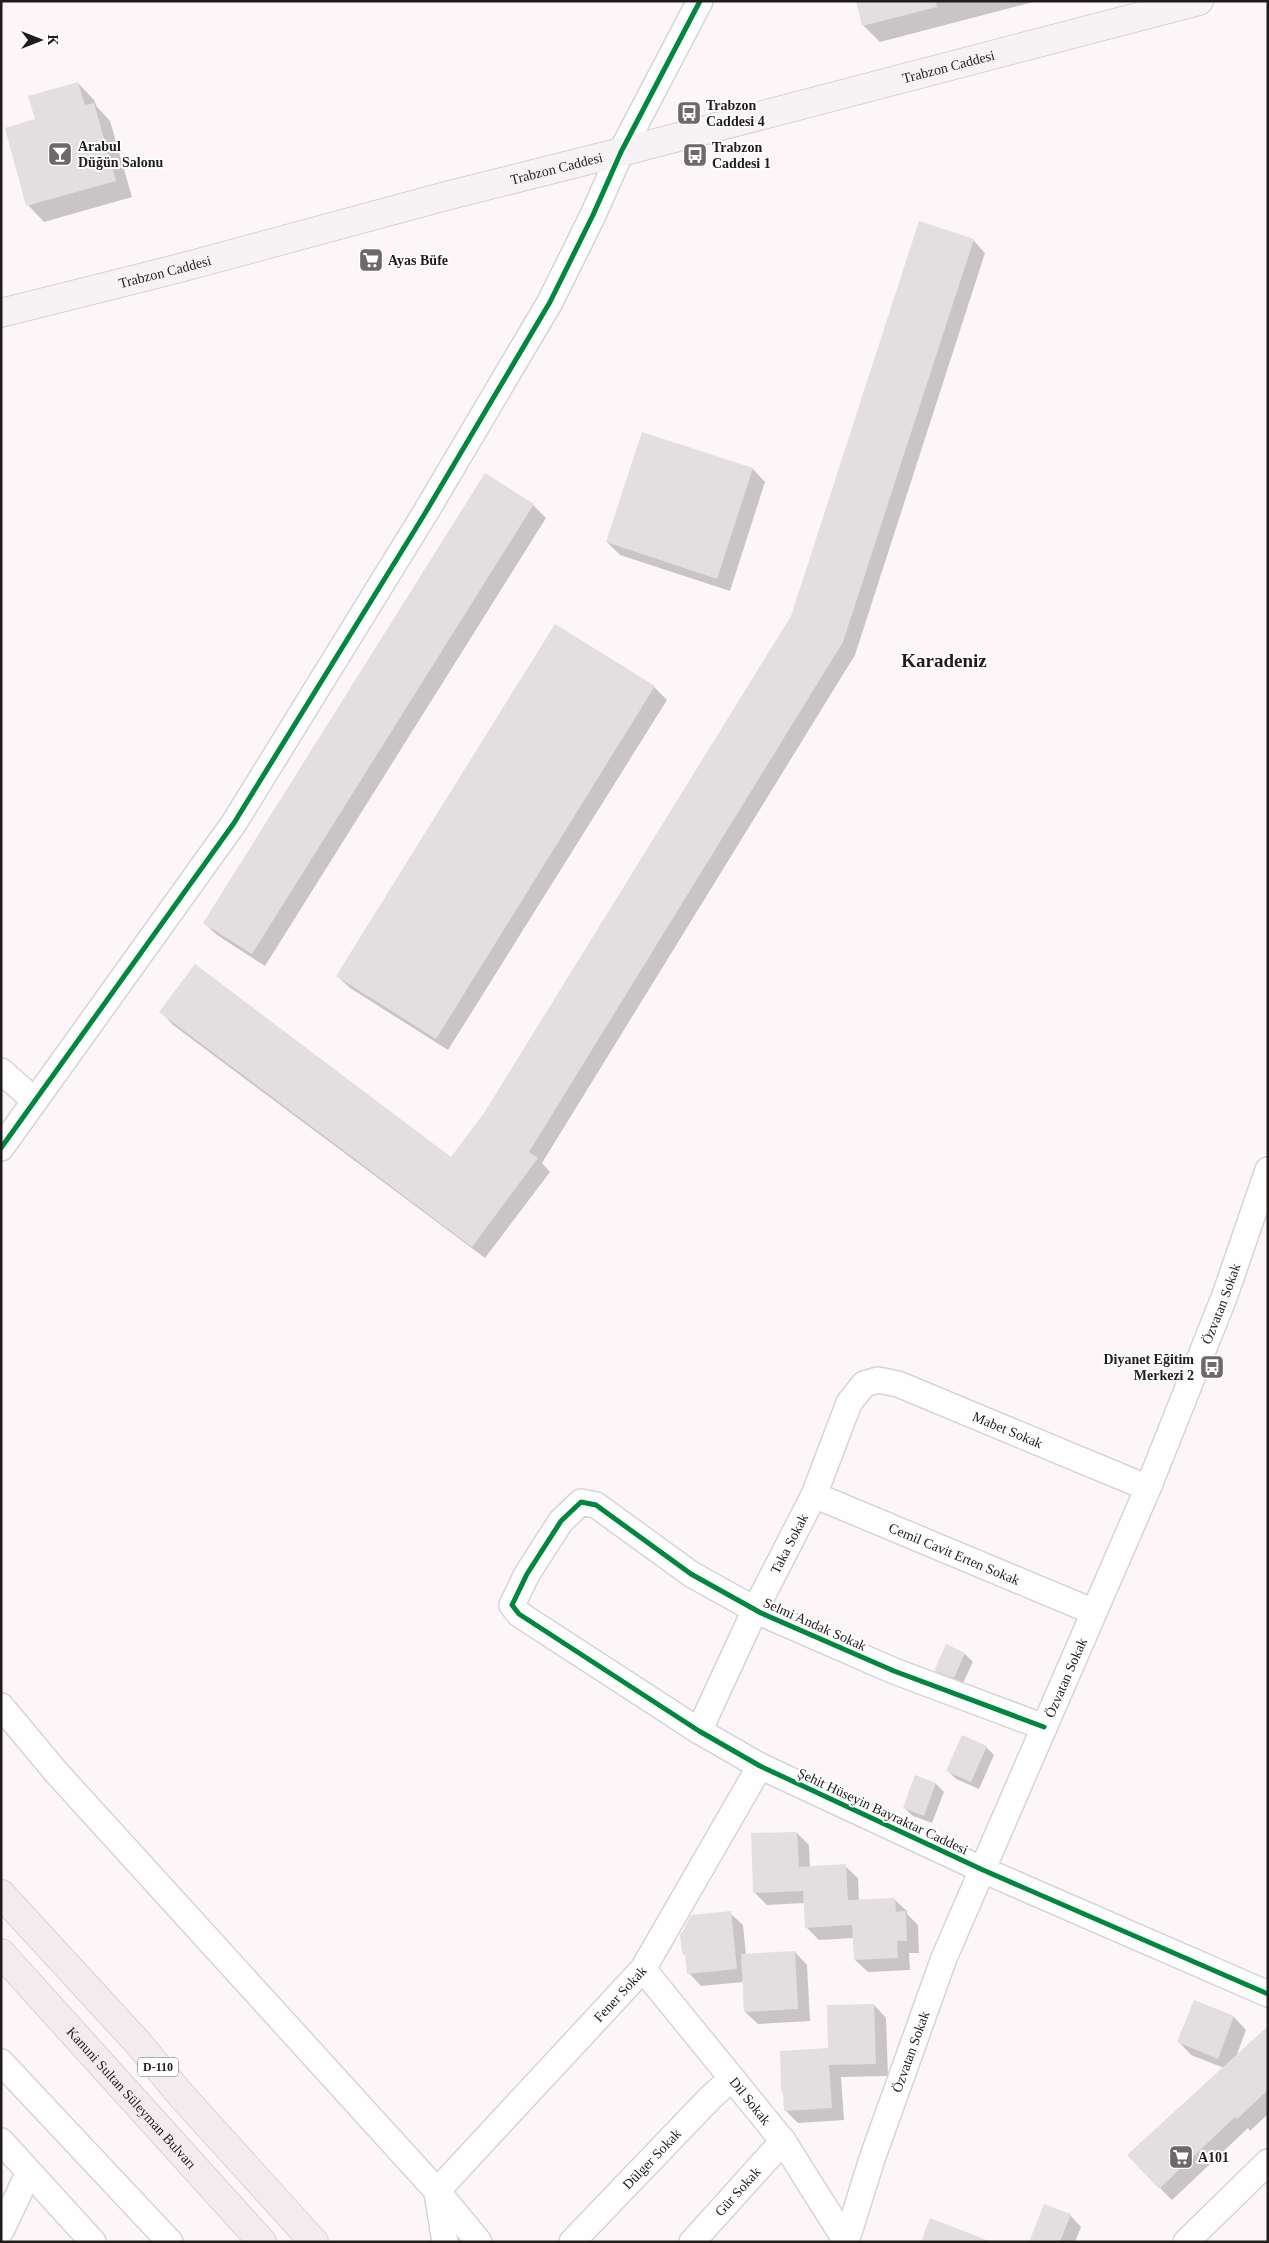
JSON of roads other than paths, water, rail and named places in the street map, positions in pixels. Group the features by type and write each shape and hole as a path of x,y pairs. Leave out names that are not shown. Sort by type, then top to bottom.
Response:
{"highway":[{"name":"D-110","path":"1,1894 139,2044 187,2101 314,2242"},
{"name":"Kanuni Sultan Süleyman Bulvarı","path":"1,1953 262,2242"}],"main road":[{"name":"Trabzon Caddesi","path":"1,313 180,268 446,196 1199,1"}],"street":[{"path":"1,1148 234,823 424,514 550,302 593,215 621,152 700,1"},
{"path":"1,1071 34,1100"},
{"name":"Özvatan Sokak","path":"846,2241 872,2159 944,1958 1148,1488 1225,1295 1268,1170"},
{"name":"Mabet Sokak","path":"864,1384 878,1380 898,1384 1148,1488"},
{"name":"Taka Sokak","path":"699,1731 755,1610 814,1495 850,1402 864,1384"},
{"name":"Cemil Cavit Erten Sokak","path":"814,1495 1094,1612"},
{"name":"Şehit Hüseyin Bayraktar Caddesi","path":"596,1505 581,1502 561,1521 527,1574 512,1605 519,1614 699,1731 760,1766 983,1870 1268,1994"},
{"name":"Selmi Andak Sokak","path":"596,1505 691,1574 755,1610 894,1671 1044,1727"},
{"path":"1,1706 56,1772 437,2190 479,2242"},
{"name":"Fener Sokak","path":"437,2190 643,1969 760,1766"},
{"name":"Dil Sokak","path":"643,1969 784,2141 846,2241"},
{"path":"1,2062 170,2242"},
{"name":"Dülger Sokak","path":"572,2242 710,2098 732,2078"},
{"path":"1,2141 93,2242"},
{"name":"Gür Sokak","path":"692,2242 784,2141"},
{"path":"1186,2242 1268,2162"},
{"path":"1,2231 29,2172"},
{"path":"437,2190 446,2242"}],"place":[{"name":"Trabzon Caddesi 4","path":"689,113"},
{"name":"Arabul Düğün Salonu","path":"60,154"},
{"name":"Trabzon Caddesi 1","path":"695,155"},
{"name":"Ayas Büfe","path":"371,260"},
{"name":"Diyanet Eğitim Merkezi 2","path":"1212,1367"},
{"name":"A101","path":"1181,2157"}],"district":[{"name":"Karadeniz","path":"944,660"}]}
